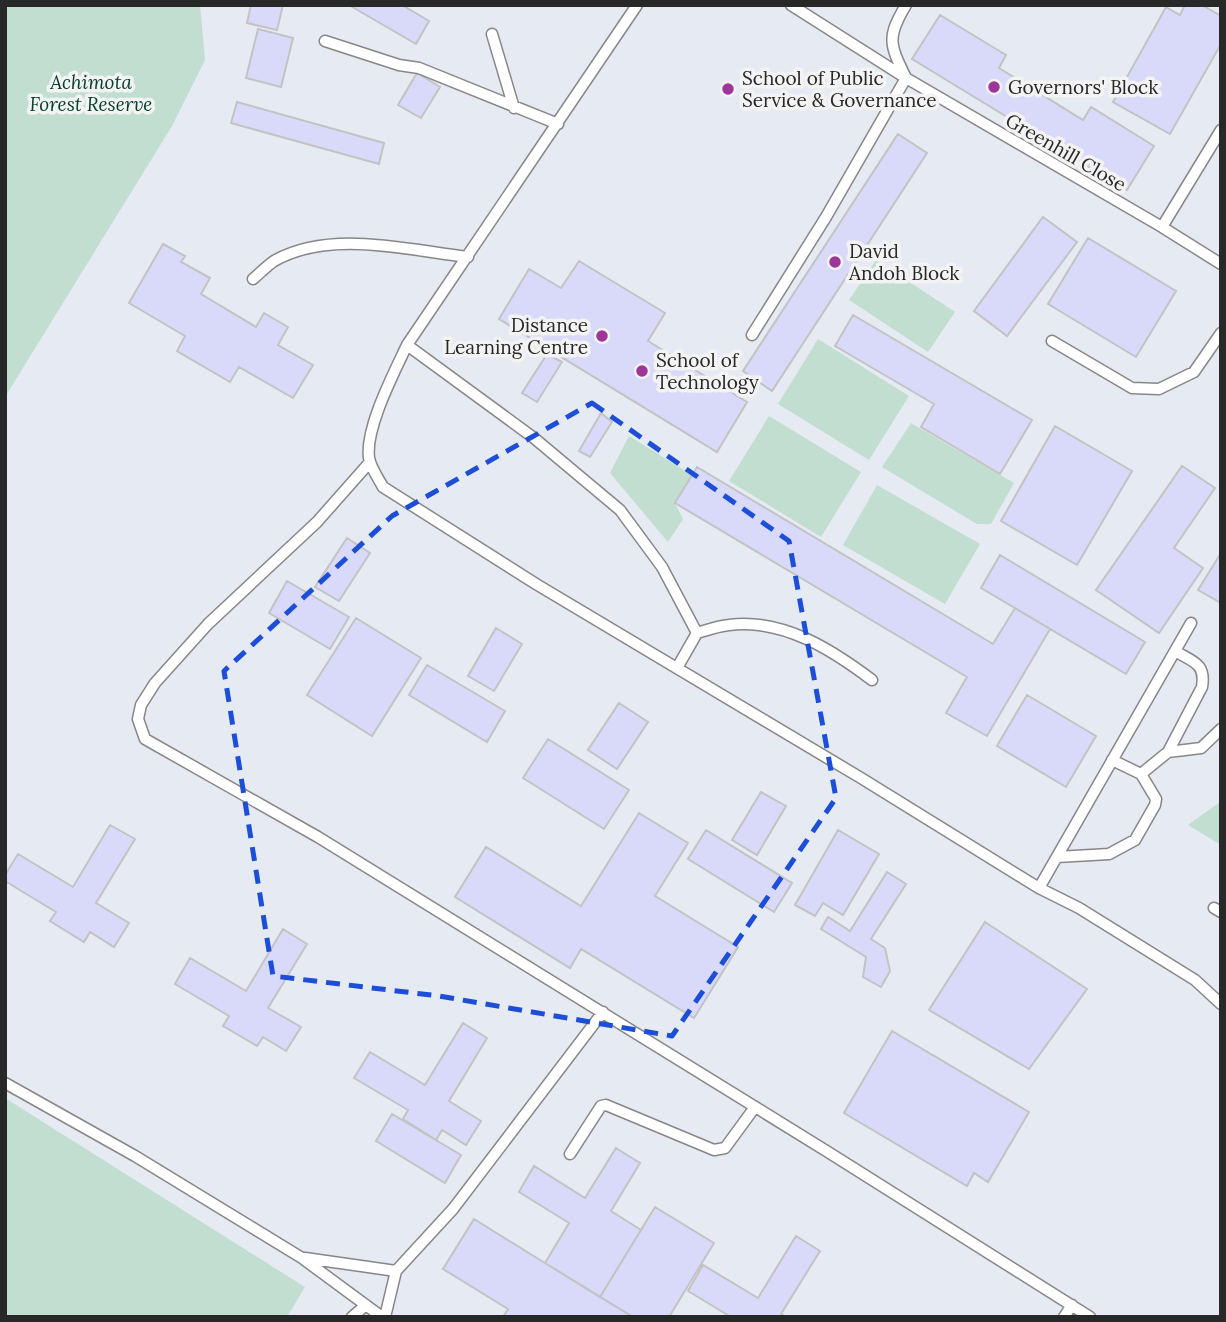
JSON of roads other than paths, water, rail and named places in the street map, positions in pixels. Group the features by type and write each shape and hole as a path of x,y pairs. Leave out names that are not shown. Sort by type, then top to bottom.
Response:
{"lane":[{"path":"636,5 407,345 375,421 368,447 369,462 383,487 536,584 1039,888 1079,908 1195,980 1221,1004"},
{"name":"Greenhill Close","path":"790,5 906,78 1220,260"},
{"path":"752,335 826,218 906,78 893,51 892,28 906,5"},
{"path":"492,34 514,108"},
{"path":"325,41 399,65 419,68 558,124"},
{"path":"1162,227 1221,130"},
{"path":"253,278 272,262 293,252 341,242 468,257"},
{"path":"1052,341 1132,388 1159,389 1194,372 1221,332"},
{"path":"407,345 534,438 620,510 662,567 697,633"},
{"path":"369,462 317,522 208,624 155,683 141,705 138,719 145,739 318,837 1090,1317"},
{"path":"1039,888 1191,623"},
{"path":"677,668 697,633 729,625 763,625 802,637 836,653 872,680"},
{"path":"1141,774 1168,752 1202,687 1204,675 1201,667 1175,651"},
{"path":"1168,752 1201,748 1221,729"},
{"path":"1057,857 1109,854 1135,841 1156,799 1141,774 1112,760"},
{"path":"5,1083 135,1156 302,1258 384,1317 396,1271 453,1209 603,1012"},
{"path":"570,1154 601,1107 606,1105 713,1150 725,1148 755,1107"},
{"path":"302,1258 396,1271"},
{"path":"352,1317 366,1305"},
{"path":"1064,1317 1072,1305"}],"place":[{"name":"Governors' Block","path":"994,87"},
{"name":"School of Public Service & Governance","path":"728,89"},
{"name":"David Andoh Block","path":"835,262"},
{"name":"Distance Learning Centre","path":"602,336"},
{"name":"School of Technology","path":"642,371"}],"park label":[{"name":"Achimota Forest Reserve","path":"91,93"}]}
